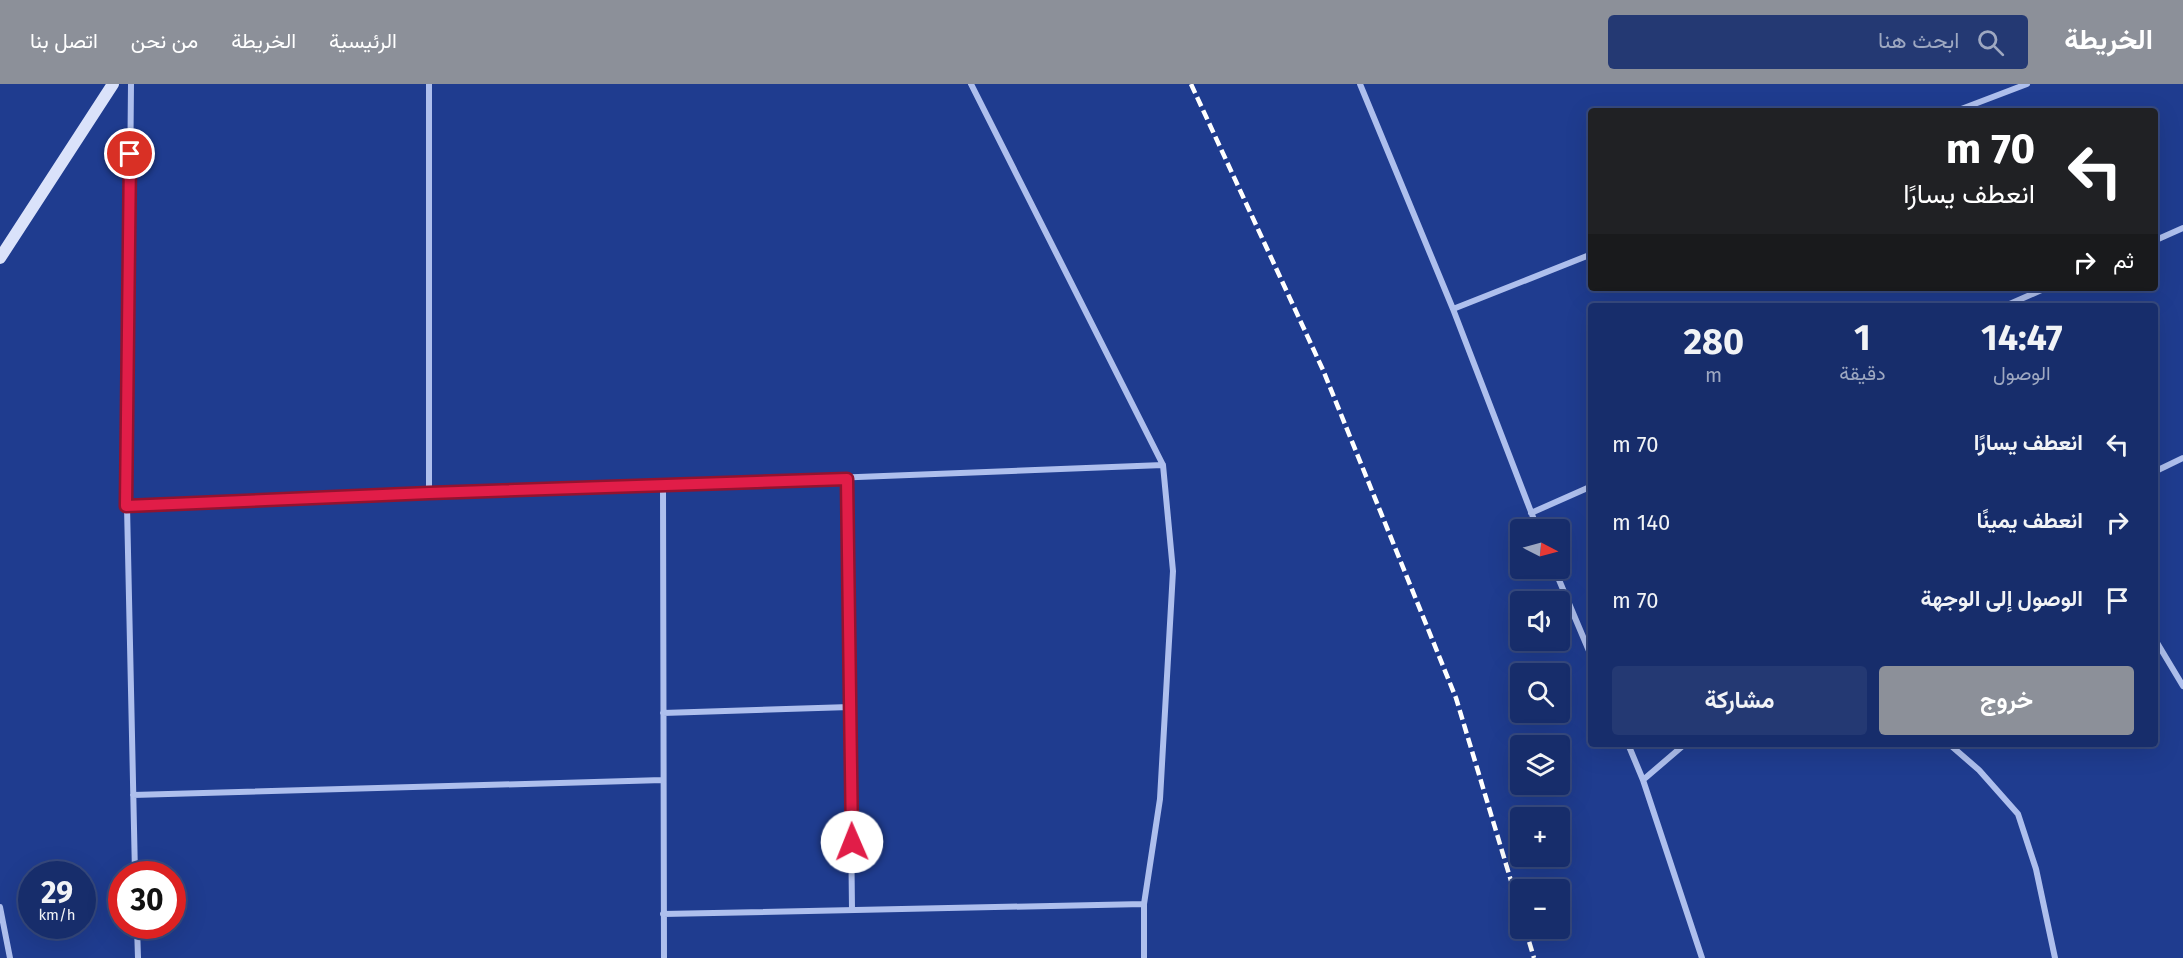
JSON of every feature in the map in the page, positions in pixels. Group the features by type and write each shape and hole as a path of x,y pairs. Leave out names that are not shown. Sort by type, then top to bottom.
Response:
{"main road":[{"path":"0,258 113,84"}],"street":[{"path":"131,84 126,506 135,861"},
{"path":"429,84 429,493"},
{"path":"971,84 1163,465 1173,571 1160,799 1144,904 1144,958"},
{"path":"1360,84 1453,309 1533,519"},
{"path":"1964,108 2026,84"},
{"path":"2158,239 2183,228"},
{"path":"1453,309 1588,256"},
{"path":"2012,303 2039,291"},
{"path":"2158,470 2183,458"},
{"path":"126,506 1163,465"},
{"path":"847,479 852,909"},
{"path":"663,485 664,958"},
{"path":"1531,513 1588,488"},
{"path":"1559,579 1588,649"},
{"path":"2158,643 2183,686"},
{"path":"663,713 850,707"},
{"path":"1629,747 1702,958"},
{"path":"1642,780 1681,747"},
{"path":"1952,747 1979,770 2018,814 2036,869 2055,958"},
{"path":"133,795 663,780"},
{"path":"663,914 1144,904"},
{"path":"0,907 10,958"},
{"path":"137,939 138,958"}],"railway":[{"path":"1191,84 1323,370 1456,698 1510,879"},
{"path":"1528,939 1534,958"}],"route":[{"path":"130,154 126,506 847,479 852,842"}]}
